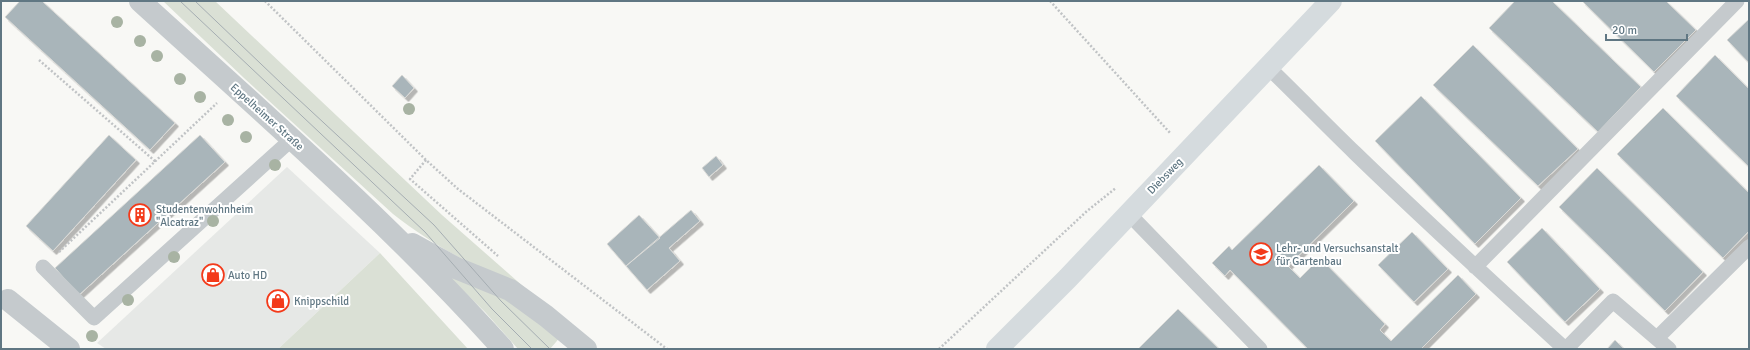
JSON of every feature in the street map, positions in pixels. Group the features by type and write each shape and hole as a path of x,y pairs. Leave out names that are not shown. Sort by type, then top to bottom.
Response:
{"main road":[{"name":"Diebsweg","path":"997,349 1068,278 1128,213 1269,68 1331,1"}],"street":[{"name":"Eppelheimer Straße","path":"140,1 394,234 503,349"},
{"name":"Eppelheimer Straße","path":"394,234 456,268 510,290 546,316 586,349"},
{"path":"5,297 69,349"}],"lane":[{"path":"1475,267 1737,1"},
{"path":"1269,68 1354,152 1475,267 1565,349 1612,301 1669,349"},
{"path":"43,267 94,318 292,139"},
{"path":"1128,213 1260,349"},
{"path":"1657,338 1749,247"}],"path":[{"path":"265,1 426,160 458,188 667,349"},
{"path":"1050,1 1187,152"},
{"path":"39,60 156,162"},
{"path":"43,267 221,100"},
{"path":"426,160 410,179 501,259"},
{"path":"939,349 1082,216 1121,184"}],"shaded area":[{"path":"163,1 215,1 442,215 533,295 478,268 443,248 426,238 393,214 244,78"},
{"path":"287,167 380,253 278,349 106,349 97,343"},
{"path":"380,253 468,349 278,349"},
{"path":"442,270 482,283 562,335 550,349 518,349 485,312"}],"building":[{"path":"20,1 42,1 175,123 150,150 5,17"},
{"path":"1515,1 1552,1 1641,87 1598,132 1489,28"},
{"path":"1582,1 1666,1 1696,30 1654,72"},
{"path":"1749,19 1749,63 1727,40"},
{"path":"1473,45 1578,149 1538,186 1433,85"},
{"path":"1715,55 1749,89 1749,167 1676,96"},
{"path":"402,75 414,88 405,98 392,86"},
{"path":"1421,96 1521,198 1475,244 1375,141"},
{"path":"1663,108 1749,193 1749,231 1723,258 1617,154"},
{"path":"109,135 136,160 53,251 26,226"},
{"name":"Studentenwohnheim \"Alcatraz\"","path":"200,135 225,162 79,295 55,268"},
{"path":"716,156 723,165 709,177 702,168"},
{"name":"Lehr- und Versuchsanstalt für Gartenbau","path":"1319,165 1354,201 1288,266 1300,278 1320,258 1385,324 1380,330 1391,341 1458,275 1476,294 1421,349 1308,349 1230,270 1225,276 1212,263 1229,246 1232,250"},
{"path":"1597,168 1703,272 1665,311 1559,207"},
{"path":"691,210 700,221 669,248 680,261 647,290 626,266"},
{"path":"639,215 660,238 626,266 607,244"},
{"path":"1542,228 1600,289 1565,322 1507,262"},
{"path":"1412,232 1448,269 1414,302 1378,265"},
{"path":"1178,309 1219,349 1138,349"},
{"path":"1615,340 1624,349 1607,349"}],"tram line":[{"path":"180,1 425,232 492,309 532,349"},
{"path":"195,1 434,225 501,301 550,349"}],"place":[{"name":"Studentenwohnheim \"Alcatraz\"","path":"140,215"},
{"name":"Lehr- und Versuchsanstalt für Gartenbau","path":"1261,254"},
{"name":"Auto HD","path":"213,275"},
{"name":"Knippschild","path":"278,301"}]}
